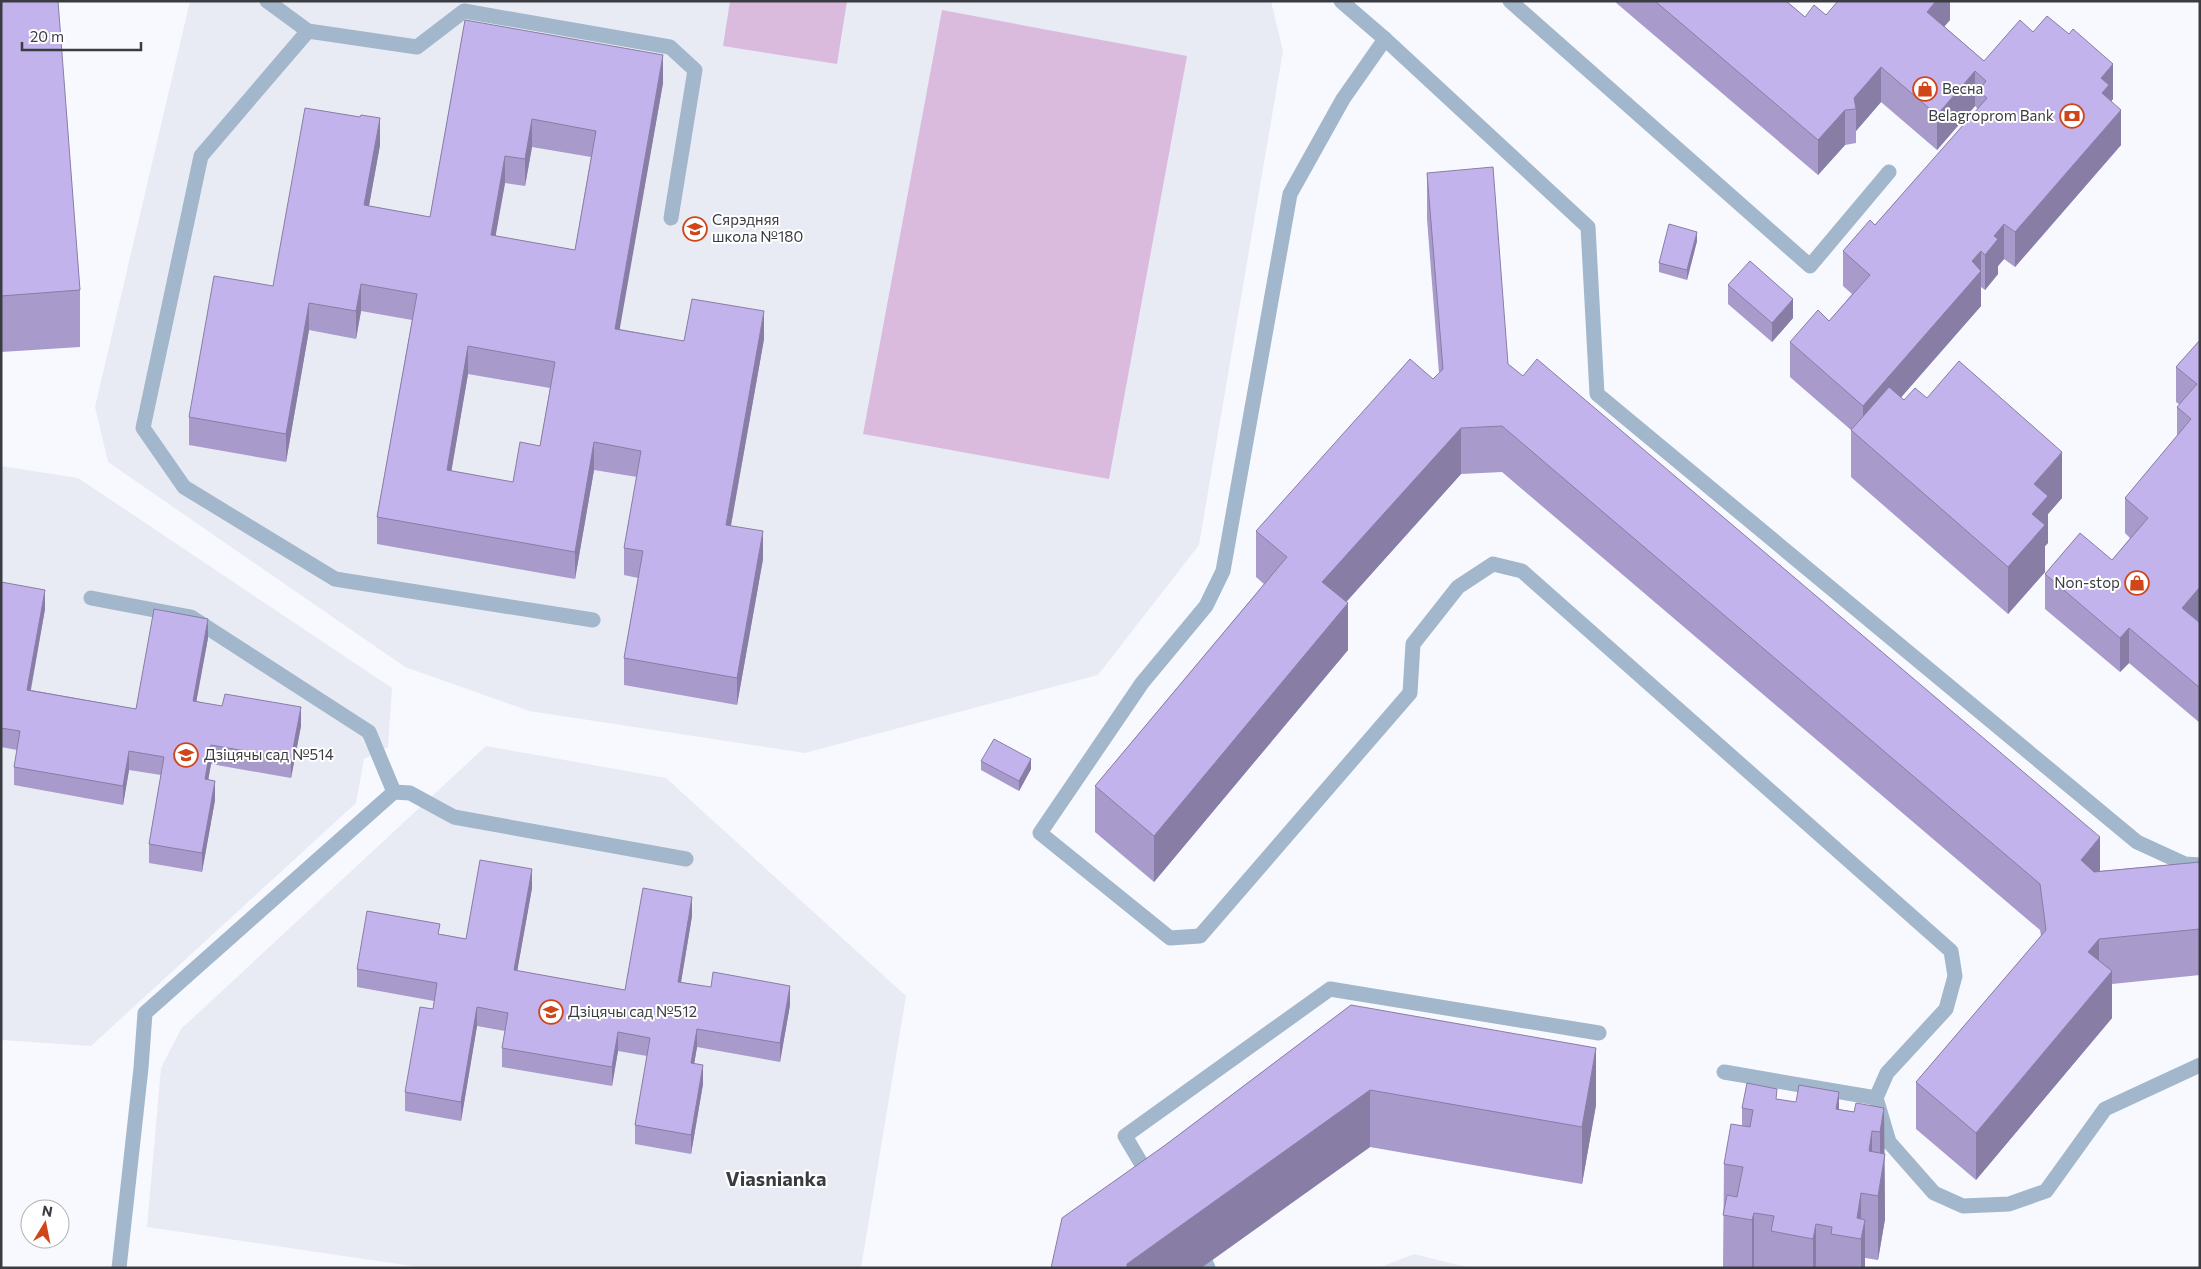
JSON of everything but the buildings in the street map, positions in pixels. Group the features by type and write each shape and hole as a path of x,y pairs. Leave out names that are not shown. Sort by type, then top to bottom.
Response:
{"lane":[{"path":"267,1 308,31 417,47 464,11 670,47 695,70 670,218"},
{"path":"1340,1 1385,39 1588,227 1597,394 2137,842 2186,864 2200,865"},
{"path":"1510,1 1810,266 1889,172"},
{"path":"308,31 201,156 143,428 184,487 335,579 593,620"},
{"path":"1385,39 1343,99 1290,194 1223,571 1206,606 1142,683 1040,833 1170,938 1200,936 1410,693 1413,644 1458,587 1493,564 1522,571 1951,950 1955,976 1946,1010 1887,1073 1876,1098 1889,1142 1934,1192 1963,1206 2010,1204 2046,1191 2105,1109 2200,1065"},
{"path":"91,598 191,617 368,732 394,792"},
{"path":"119,1268 141,1068 145,1013 394,792 410,793 454,817 686,859"},
{"path":"1159,1194 1125,1136 1330,989 1599,1033"},
{"path":"1724,1072 1876,1098"}],"shaded area":[{"name":"Сярэдняя школа №180","path":"190,1 1271,1 1283,51 1199,545 1098,675 805,753 529,711 405,667 108,462 95,407"},
{"path":"730,1 847,1 837,64 723,46"},
{"path":"942,10 1187,56 1109,479 863,434"},
{"name":"Дзіцячы сад №514","path":"1,466 78,478 392,688 388,747 364,759 356,803 91,1046 1,1040"},
{"name":"Дзіцячы сад №512","path":"486,746 666,778 906,996 861,1268 425,1268 147,1227 161,1068 181,1029"},
{"path":"1414,1254 1470,1268 1378,1268"}],"place":[{"name":"Весна","path":"1925,89"},
{"name":"Belagroprom Bank","path":"2072,116"},
{"name":"Сярэдняя школа №180","path":"695,229"},
{"name":"Non-stop","path":"2137,583"},
{"name":"Дзіцячы сад №514","path":"186,755"},
{"name":"Дзіцячы сад №512","path":"551,1012"}],"district":[{"name":"Viasnianka","path":"776,1179"}]}
